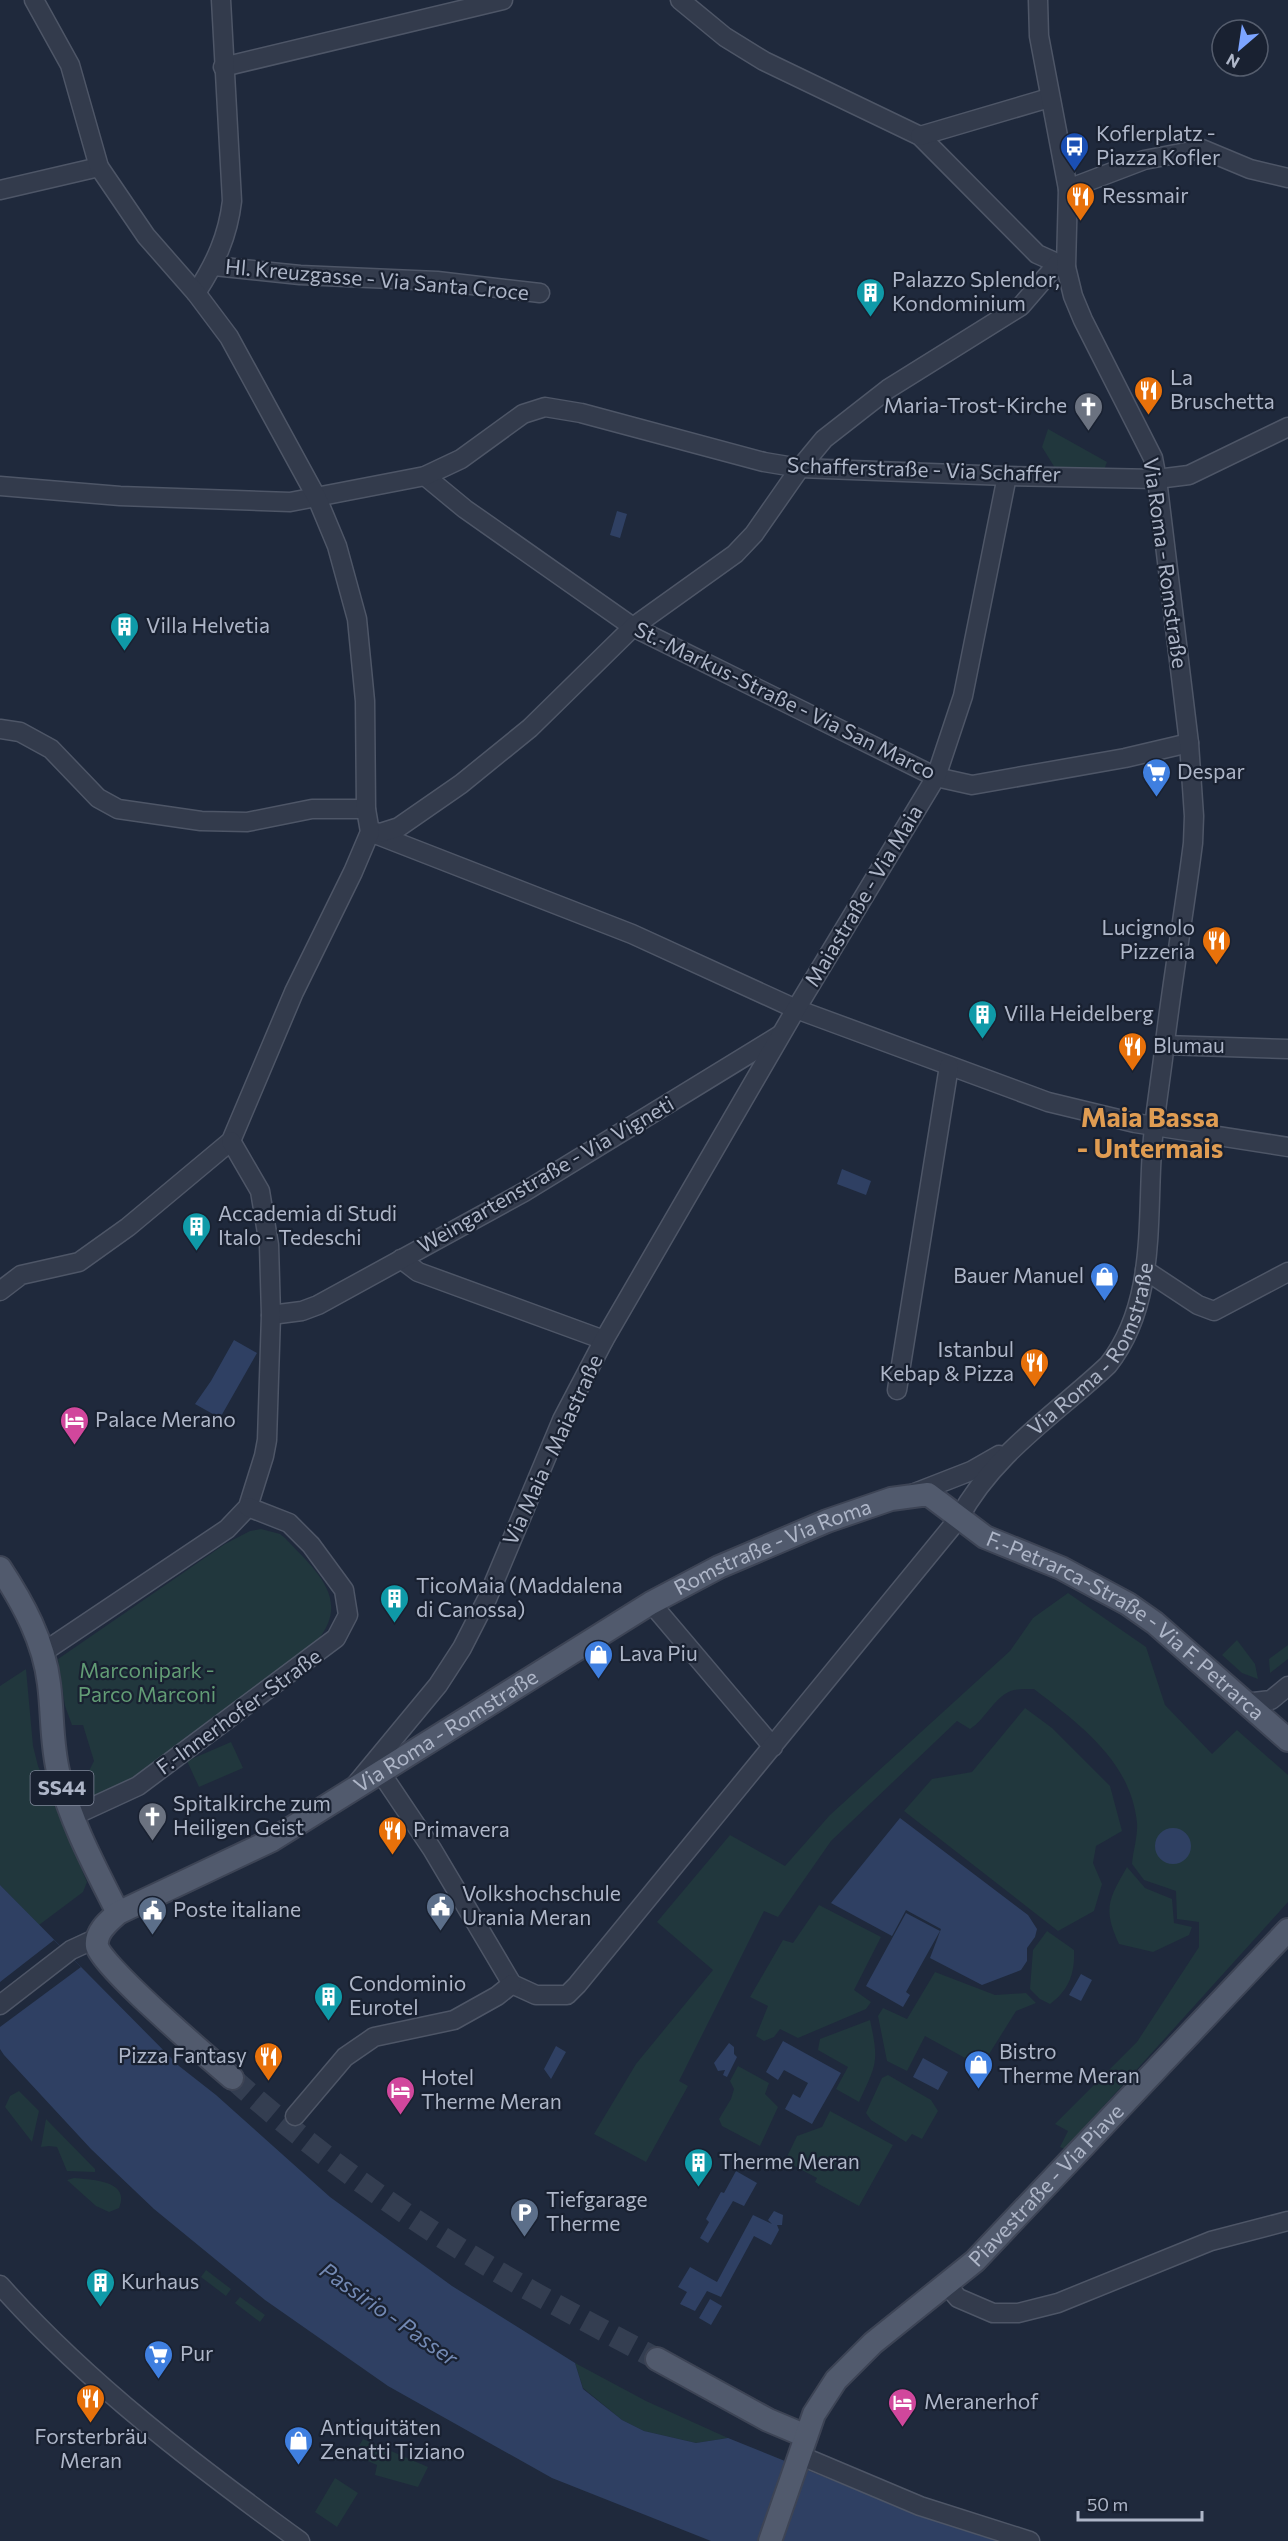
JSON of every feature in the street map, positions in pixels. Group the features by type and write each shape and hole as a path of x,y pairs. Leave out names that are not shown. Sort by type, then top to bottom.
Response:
{"main road":[{"name":"Romstraße - Via Roma","path":"646,1606 719,1567 751,1553 827,1521 908,1495 928,1494 959,1518"},
{"name":"F.-Petrarca-Straße - Via F. Petrarca","path":"959,1518 985,1537 1061,1568 1128,1604 1155,1623 1288,1740"},
{"name":"SS44","path":"0,1568 19,1597 34,1629 49,1682 56,1762 73,1816 118,1913"},
{"name":"Via Roma - Romstraße","path":"118,1913 272,1840 646,1606"},
{"path":"118,1913 105,1926 98,1938 97,1946 103,1957 160,2014 231,2078"},
{"name":"Piavestraße - Via Piave","path":"770,2541 801,2451 822,2400 848,2367 873,2343 975,2261 1288,1930"},
{"path":"657,2359 768,2420 801,2451"}],"street":[{"path":"0,1291 21,1275 79,1262 128,1227 231,1141 294,992 353,872 370,832 366,809 365,701 357,619 337,546 317,498 229,337 196,293 146,236 99,167 70,65 34,0"},
{"path":"196,293 214,266 229,226 232,201 221,0"},
{"path":"224,67 503,0"},
{"path":"370,832 380,833 399,827 461,784 530,728 633,627 735,554 754,534 800,468 824,439 888,389 1021,306 1062,265 1037,254 920,136 764,61 725,38 680,0"},
{"name":"Via Roma - Romstraße","path":"512,1984 536,1995 567,1995 959,1518 984,1479 1014,1447 1100,1372 1120,1350 1134,1319 1145,1270 1152,1150 1164,1045 1193,843 1194,816 1189,742 1157,479 1148,445 1083,320 1062,265 1068,189 1039,36 1038,0"},
{"path":"920,136 1049,98"},
{"path":"1068,189 1144,160 1202,149 1250,169 1288,178"},
{"path":"0,190 99,167"},
{"name":"Hl. Kreuzgasse - Via Santa Croce","path":"214,266 300,275 437,281 540,293"},
{"name":"Schafferstraße - Via Schaffer","path":"0,486 131,497 290,502 425,476 461,459 523,414 545,407 581,413 764,462 800,468 1007,476 1157,479 1189,475 1288,427"},
{"name":"St.-Markus-Straße - Via San Marco","path":"425,476 465,509 633,627 936,777 972,785 1125,758 1189,742"},
{"name":"Maiastraße - Via Maia","path":"782,1035 936,777 963,696 1007,476"},
{"path":"0,729 20,732 51,749 98,798 118,809 201,821 247,822 312,809 366,809"},
{"path":"370,832 632,934 796,1009 1048,1102 1135,1123 1156,1116 1288,1147"},
{"name":"Weingartenstraße - Via Vigneti","path":"271,1315 302,1311 318,1305 524,1192 782,1035"},
{"name":"Via Maia - Maiastraße","path":"348,1794 438,1685 462,1648 487,1599 562,1420 604,1340 782,1035"},
{"path":"1164,1045 1288,1049"},
{"path":"897,1390 949,1066"},
{"path":"42,1653 227,1529 248,1507 267,1440 271,1315 269,1245 260,1191 231,1141"},
{"path":"401,1259 417,1272 604,1340"},
{"path":"1145,1270 1198,1305 1214,1311 1288,1272"},
{"name":"Romstraße - Via Roma","path":"908,1495 971,1471 1014,1447"},
{"name":"F.-Innerhofer-Straße","path":"73,1816 138,1786 323,1650 336,1638 348,1616 344,1590 311,1545 289,1523 248,1507"},
{"path":"646,1606 677,1635 773,1747"},
{"path":"1245,1703 1270,1700 1288,1686"},
{"path":"295,2116 345,2057 374,2037 454,2020 497,1996 512,1984 432,1849 381,1773"},
{"path":"0,2005 70,1951 98,1938"},
{"path":"947,2285 958,2298 993,2313 1018,2313 1058,2303 1211,2241 1288,2221"},
{"path":"0,2285 24,2313 109,2392 247,2503 300,2541"},
{"path":"801,2451 920,2506 1030,2541"}],"green space":[{"path":"1048,429 1107,462 1104,470 1055,468 1042,447"},
{"name":"Marconipark - Parco Marconi","path":"261,1529 280,1534 318,1574 330,1598 331,1612 327,1626 317,1641 138,1777 88,1802 79,1773 89,1771 94,1761 83,1725 72,1725 65,1706 58,1659 225,1544 250,1531"},
{"path":"1068,1593 1146,1647 1165,1705 1212,1754 1237,1730 1288,1775 1288,1902 1065,2149 1060,2147 1068,2131 1055,2124 1137,2042 1199,1947 1199,1922 1177,1919 1176,1891 1144,1880 1132,1864 1137,1833 1133,1801 1125,1781 1100,1746 1085,1730 1034,1689 1008,1692 970,1729 957,1721 831,1841 778,1917 764,1911 679,2081 688,2086 646,2162 594,2134 636,2064 713,1970 657,1922 730,1835 785,1866 830,1815 1010,1651 1033,1618"},
{"path":"1237,1640 1255,1664 1258,1679 1242,1673 1222,1655"},
{"path":"1288,1645 1288,1659 1270,1673 1269,1659"},
{"path":"26,1669 33,1746 38,1766 87,1882 83,1892 39,1925 0,1885 0,1686"},
{"path":"1025,1708 1052,1728 1110,1786 1122,1831 1096,1846 1093,1863 1102,1884 1094,1911 1058,1931 904,1811 932,1779 972,1772"},
{"path":"231,1742 243,1768 199,1787 187,1761"},
{"path":"1127,1867 1145,1888 1172,1899 1174,1923 1192,1927 1189,1935 1153,1952 1119,1944 1109,1913 1115,1888"},
{"path":"819,1905 881,1937 854,1990 871,2002 866,2009 798,2038 780,2029 774,2037 764,2041 756,2036 768,2006 750,1997 783,1940 793,1943"},
{"path":"1047,1931 1074,1950 1070,1980 1057,1999 1050,2004 1040,1999 1030,1989 1033,1950"},
{"path":"935,1972 995,1995 1026,1993 1036,2003 1016,2011 986,2059 976,2064 925,2036 907,2071 887,2061 878,2016 883,2008 907,2019"},
{"path":"870,2020 875,2045 875,2062 859,2102 836,2089 848,2067 818,2050 820,2039"},
{"path":"738,2066 769,2083 765,2094 778,2107 760,2146 722,2126 719,2119 731,2099 734,2089 730,2081"},
{"path":"888,2075 931,2100 938,2111 922,2139 912,2134 906,2142 871,2120 866,2113 882,2078"},
{"path":"19,2091 39,2111 32,2142 5,2107 10,2096"},
{"path":"830,2111 893,2145 859,2206 815,2182 817,2178 785,2161 797,2136 822,2127"},
{"path":"46,2119 95,2169 95,2172 67,2171 57,2147 41,2147"},
{"path":"74,2178 99,2181 115,2187 121,2199 119,2208 109,2212 96,2206 67,2180"},
{"path":"206,2270 231,2289 226,2296 201,2277"},
{"path":"240,2297 265,2315 260,2322 235,2303"},
{"path":"575,2363 646,2401 728,2438 696,2443 644,2431 622,2420 583,2388"},
{"path":"363,2439 428,2467 418,2487 375,2475 377,2465 354,2455"},
{"path":"335,2478 358,2493 337,2527 315,2512"}],"water":[{"path":"617,511 627,514 620,538 610,535"},
{"path":"842,1169 871,1181 866,1195 837,1184"},
{"path":"234,1340 257,1353 220,1418 195,1404"},
{"path":"900,1818 1028,1915 1037,1929 1035,1937 1027,1948 1027,1961 1021,1970 982,1985 930,1958 941,1929 906,1910 892,1936 831,1903"},
{"path":"1173,1828 1186,1833 1191,1846 1186,1859 1173,1864 1160,1859 1155,1846 1160,1833"},
{"name":"Passirio - Passer","path":"0,1885 179,2066 216,2095 330,2197 452,2286 575,2363 583,2389 622,2420 644,2431 696,2443 728,2438 911,2512 1005,2541 711,2541 552,2478 388,2386 265,2300 154,2209 91,2149 4,2055 0,2049"},
{"path":"906,1913 940,1931 906,1992 910,1995 903,2007 866,1986"},
{"path":"1081,1974 1092,1980 1081,2001 1069,1995"},
{"path":"783,2041 841,2073 812,2124 785,2109 793,2094 800,2098 808,2083 784,2070 778,2080 766,2072"},
{"path":"729,2043 734,2047 734,2054 737,2057 727,2077 723,2075 725,2070 718,2071 714,2063"},
{"path":"556,2046 566,2052 551,2079 544,2069"},
{"path":"923,2058 948,2072 938,2090 913,2077"},
{"path":"736,2171 757,2183 744,2206 733,2201 708,2243 700,2238 709,2222 706,2219"},
{"path":"774,2211 783,2215 782,2225 777,2225 779,2230 771,2245 754,2236 721,2297 707,2291 695,2311 680,2304 687,2292 678,2287 690,2267 717,2282 753,2215 772,2224 768,2220"},
{"path":"710,2299 722,2306 711,2325 699,2318"}],"pier":[{"path":"54,1940 81,1967 0,2027 0,1982"}],"tunnel":[{"path":"232,2078 292,2129 354,2177 418,2222 527,2289 657,2359"}],"place":[{"name":"Koflerplatz - Piazza Kofler","path":"1075,172"},
{"name":"Ressmair","path":"1081,222"},
{"name":"Palazzo Splendor, Kondominium","path":"871,318"},
{"name":"La Bruschetta","path":"1149,416"},
{"name":"Maria-Trost-Kirche","path":"1088,432"},
{"name":"Villa Helvetia","path":"125,652"},
{"name":"Despar","path":"1156,798"},
{"name":"Lucignolo Pizzeria","path":"1216,966"},
{"name":"Villa Heidelberg","path":"983,1040"},
{"name":"Blumau","path":"1132,1072"},
{"name":"Accademia di Studi Italo - Tedeschi","path":"197,1252"},
{"name":"Bauer Manuel","path":"1105,1302"},
{"name":"Istanbul Kebap & Pizza","path":"1035,1388"},
{"name":"Palace Merano","path":"74,1446"},
{"name":"TicoMaia (Maddalena di Canossa)","path":"395,1624"},
{"name":"Lava Piu","path":"598,1680"},
{"name":"Spitalkirche zum Heiligen Geist","path":"152,1842"},
{"name":"Primavera","path":"392,1856"},
{"name":"Volkshochschule Urania Meran","path":"441,1932"},
{"name":"Poste italiane","path":"152,1936"},
{"name":"Condominio Eurotel","path":"328,2022"},
{"name":"Pizza Fantasy","path":"268,2082"},
{"name":"Bistro Therme Meran","path":"978,2090"},
{"name":"Hotel Therme Meran","path":"400,2116"},
{"name":"Therme Meran","path":"698,2188"},
{"name":"Tiefgarage Therme","path":"525,2238"},
{"name":"Kurhaus","path":"100,2308"},
{"name":"Pur","path":"159,2380"},
{"name":"Forsterbräu Meran","path":"91,2424"},
{"name":"Meranerhof","path":"903,2428"},
{"name":"Antiquitäten Zenatti Tiziano","path":"299,2466"}],"district":[{"name":"Maia Bassa - Untermais","path":"1150,1134"}]}
